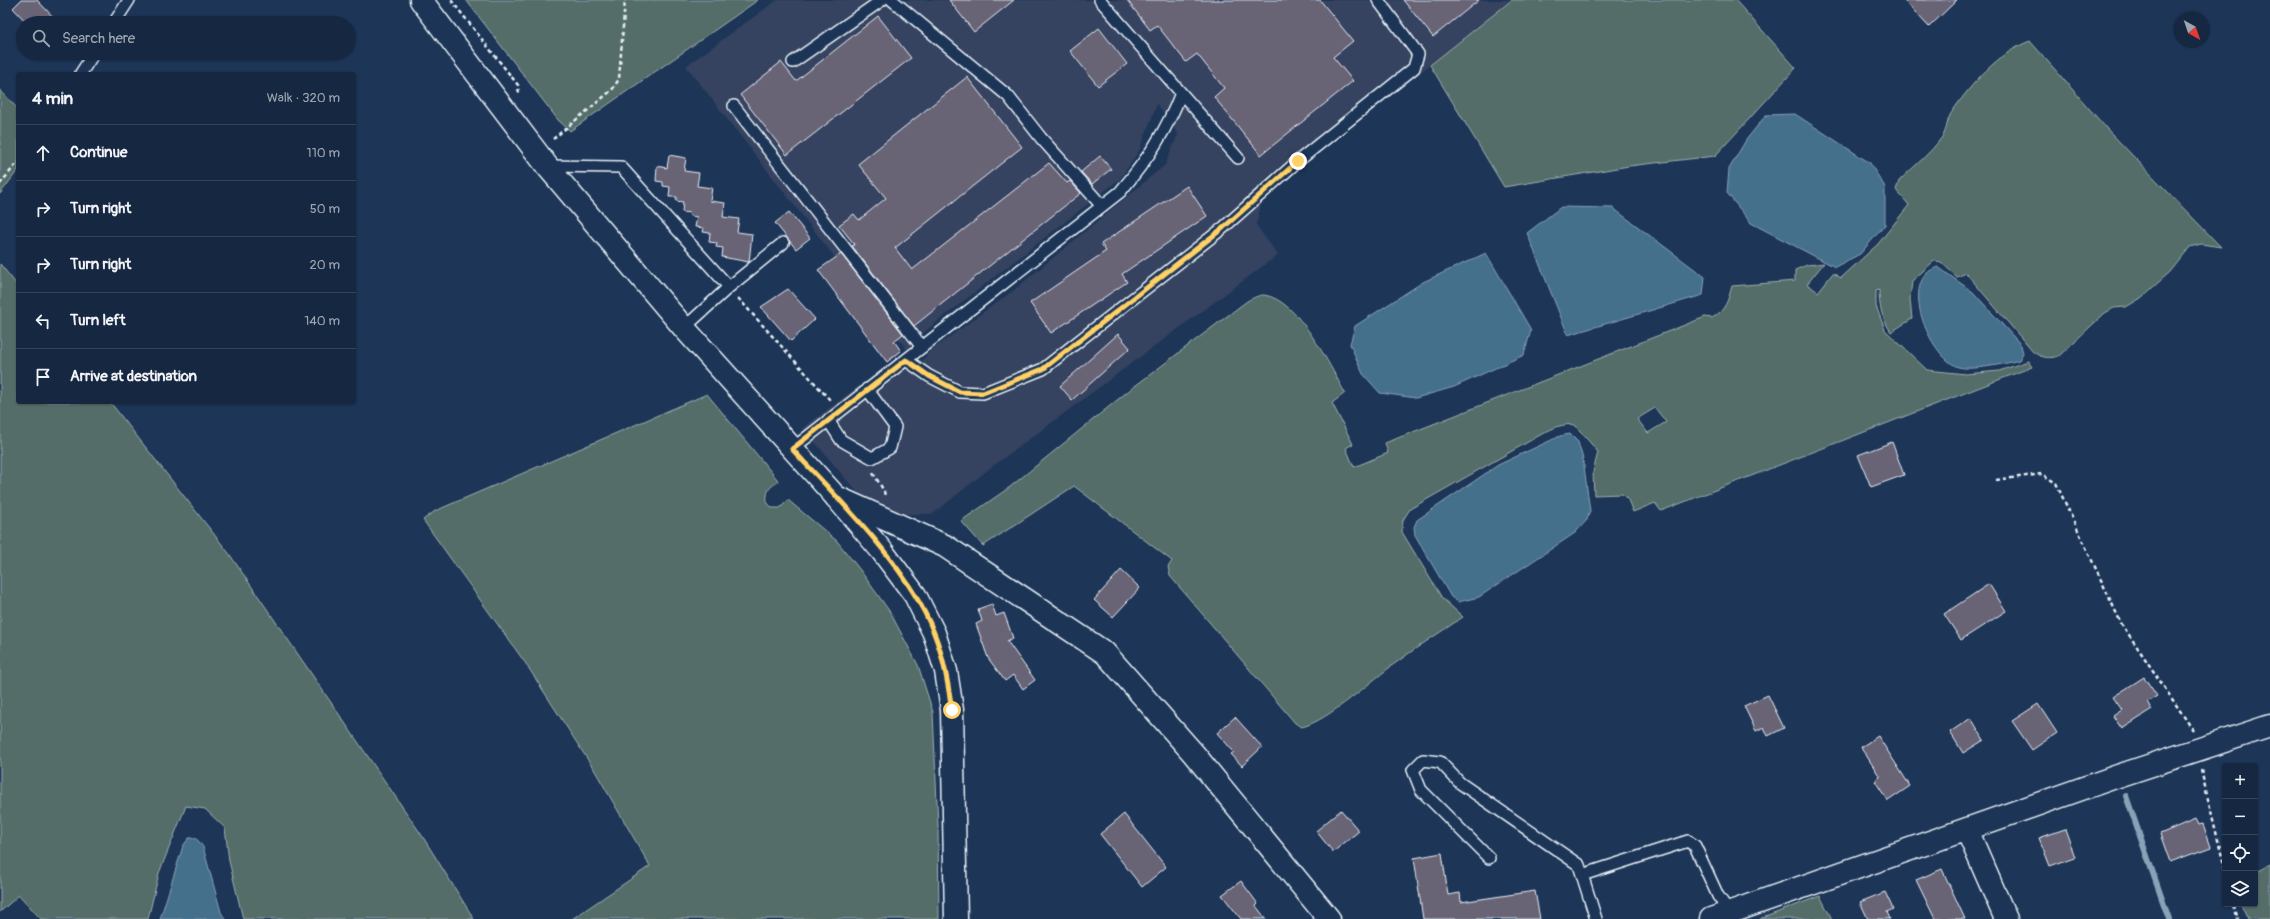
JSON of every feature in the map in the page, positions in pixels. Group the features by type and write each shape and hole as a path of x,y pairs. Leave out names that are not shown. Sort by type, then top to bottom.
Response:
{"street":[{"path":"421,0 547,166 684,328 836,497 882,551 915,595 934,633 946,671 952,710 956,919"},
{"path":"836,497 945,546 1105,653 1194,754 1241,814 1329,919"},
{"path":"1721,916 2118,776 2270,726"},
{"path":"1967,830 2006,919"}],"lane":[{"path":"119,16 129,0"},
{"path":"792,62 882,0"},
{"path":"892,0 1008,96 1042,138 1102,206"},
{"path":"1100,0 1238,158"},
{"path":"906,360 929,376 960,392 983,393 1043,369 1223,228 1298,161 1414,68 1418,54 1378,0"},
{"path":"81,72 89,60"},
{"path":"792,449 1120,192 1146,162 1170,121 1181,93"},
{"path":"734,106 922,347"},
{"path":"547,166 621,167 729,287"},
{"path":"684,328 729,287 783,243"},
{"path":"828,420 841,440 872,458 890,448 895,427 867,389"},
{"path":"1489,858 1421,790 1413,770 1423,760 1440,762 1460,783 1579,865 1596,919"},
{"path":"1582,875 1688,841 1695,846 1718,896 1721,916"}],"path":[{"path":"548,143 612,90 619,79 625,0"},
{"path":"0,184 16,164"},
{"path":"729,287 840,411"},
{"path":"858,449 884,491 885,502"},
{"path":"1996,480 2042,474 2056,483 2121,623 2192,728 2222,856"},
{"path":"2235,907 2238,919"}],"shaded area":[{"path":"777,0 1512,0 1263,197 1256,225 1278,255 989,469 933,514 897,514 861,497 803,428 907,350 686,66","holes":["1157,104 1178,134 1165,165 1014,290 930,351 922,361 907,350 923,333 1120,179 1140,149"]},
{"path":"1795,114 1870,163 1885,187 1885,225 1860,254 1835,267 1751,223 1727,193 1729,169 1746,140 1766,115"},
{"path":"1561,207 1613,208 1705,277 1703,295 1568,335 1527,233"},
{"path":"1486,253 1531,330 1524,355 1454,387 1416,398 1380,393 1363,374 1350,344 1355,326 1423,282"},
{"path":"1938,267 1973,292 2021,345 2023,353 2019,360 1988,366 1964,368 1958,367 1947,360 1928,334 1922,317 1919,301 1920,286 1926,274"},
{"path":"1570,434 1578,442 1583,459 1590,511 1587,520 1575,533 1479,597 1458,602 1451,597 1415,535 1414,527 1417,520 1498,465 1560,436"},
{"path":"189,838 196,838 203,847 221,912 225,919 160,919 183,846"}],"green space":[{"path":"466,0 758,0 570,131 558,120"},
{"path":"1512,0 1539,0 1541,2 1544,0 1735,0 1796,68 1715,156 1629,166 1504,187 1430,65"},
{"path":"2030,41 2107,129 2221,247 2201,244 2190,247 2170,272 2141,298 2126,307 2114,308 2105,313 2059,356 2052,357 2039,356 2033,352 1966,273 1957,277 1941,262 1934,261 1912,281 1910,299 1912,319 1891,332 1885,322 1882,312 1879,290 1876,291 1876,306 1885,330 1927,370 1966,374 1999,371 2028,361 2032,367 1661,511 1655,503 1633,512 1628,500 1622,494 1594,495 1593,472 1598,452 1575,425 1562,425 1546,432 1410,509 1403,520 1402,532 1442,598 1463,617 1387,669 1350,699 1313,723 1302,727 1295,723 1170,576 1168,567 1172,561 1074,486 983,546 961,521 1010,487 1127,392 1247,301 1256,297 1264,295 1277,299 1289,308 1312,335 1322,351 1345,393 1332,403 1353,444 1346,448 1354,467 1388,453 1385,443 1705,317 1712,318 1720,312 1728,300 1732,286 1795,281 1795,270 1807,265 1824,263 1807,284 1818,292 1833,273 1841,278 1878,244 1909,205 1896,190 1899,181 1938,143 1944,134 1950,115 1959,101 1977,80 1996,61 2018,46","holes":["1655,408 1666,422 1648,433 1637,419"]},
{"path":"0,90 16,107 16,173 0,194"},
{"path":"0,264 16,284 16,404 112,404 228,552 421,834 474,919 243,919 229,861 225,828 205,809 186,806 159,873 148,919 41,919 19,895 0,912"},
{"path":"707,394 777,479 778,482 770,488 768,492 767,502 772,508 780,508 788,500 837,541 890,612 918,665 933,712 938,826 939,919 572,919 650,866 595,771 526,664 423,520 435,511"},
{"path":"2270,865 2270,919 2248,919 2242,907 2258,907 2258,871"},
{"path":"1820,896 1832,919 1760,919"}],"building":[{"path":"21,0 37,0 52,16 20,16 13,8"},
{"path":"949,0 1014,0 974,32"},
{"path":"1127,0 1320,0 1353,41 1333,57 1353,81 1261,155 1214,97 1224,88 1197,54 1186,62 1157,25 1150,30"},
{"path":"1403,0 1479,0 1433,37"},
{"path":"1904,0 1957,0 1929,27"},
{"path":"878,16 911,58 787,155 740,95 781,62 796,81"},
{"path":"1099,28 1127,64 1098,86 1070,51"},
{"path":"967,77 1022,147 895,248 912,270 1049,163 1067,183 1070,181 1081,193 914,326 852,246 855,245 839,225 854,214 859,220 886,198 858,164"},
{"path":"669,155 686,158 684,171 699,173 697,186 712,188 710,201 725,203 723,217 739,219 737,232 752,234 749,262 722,257 723,248 716,247 717,243 709,242 710,233 703,232 704,228 695,227 697,217 690,216 690,213 682,212 683,202 676,201 677,197 669,197 670,187 663,186 663,182 656,181 657,166 667,168"},
{"path":"1100,156 1111,169 1092,184 1081,172"},
{"path":"1187,186 1207,216 1122,274 1127,282 1051,333 1030,303 1106,251 1101,244"},
{"path":"789,212 810,238 796,249 775,223"},
{"path":"841,254 903,334 894,341 901,351 887,362 818,270"},
{"path":"788,289 815,319 791,341 761,307"},
{"path":"1118,334 1130,348 1072,400 1060,386"},
{"path":"1892,442 1904,475 1871,487 1858,455"},
{"path":"1121,570 1140,588 1113,617 1094,600"},
{"path":"1989,584 2006,611 1961,640 1944,614"},
{"path":"992,604 996,616 1004,613 1013,638 1007,641 1035,680 1023,689 1013,675 1005,681 988,658 976,624 982,621 978,609"},
{"path":"2144,677 2157,696 2147,702 2152,710 2122,729 2113,716 2122,710 2113,697"},
{"path":"1768,695 1784,728 1768,736 1764,727 1756,731 1744,706"},
{"path":"2038,704 2057,733 2032,750 2012,721"},
{"path":"1235,717 1262,747 1242,766 1231,754 1234,752 1217,733"},
{"path":"1971,718 1984,740 1963,753 1950,732"},
{"path":"1878,736 1910,786 1888,801 1875,781 1880,777 1861,747"},
{"path":"1341,810 1359,831 1333,852 1316,831"},
{"path":"1124,814 1166,867 1142,887 1100,834"},
{"path":"2195,819 2198,825 2203,824 2211,847 2170,862 2160,834"},
{"path":"2065,829 2075,857 2050,866 2039,838"},
{"path":"1442,853 1448,895 1460,893 1461,902 1535,891 1540,919 1423,919 1414,858"},
{"path":"1942,869 1965,919 1935,919 1916,880"},
{"path":"1241,881 1258,904 1256,906 1266,919 1241,919 1222,895"},
{"path":"1885,892 1893,909 1887,912 1890,919 1868,919 1860,902"}],"waterway":[{"path":"2126,796 2169,919"}],"route":[{"path":"952,710 946,671 934,633 915,595 901,574 882,551 836,497 792,449 906,360 929,376 960,392 983,393 1043,369 1223,228 1298,161"}]}
